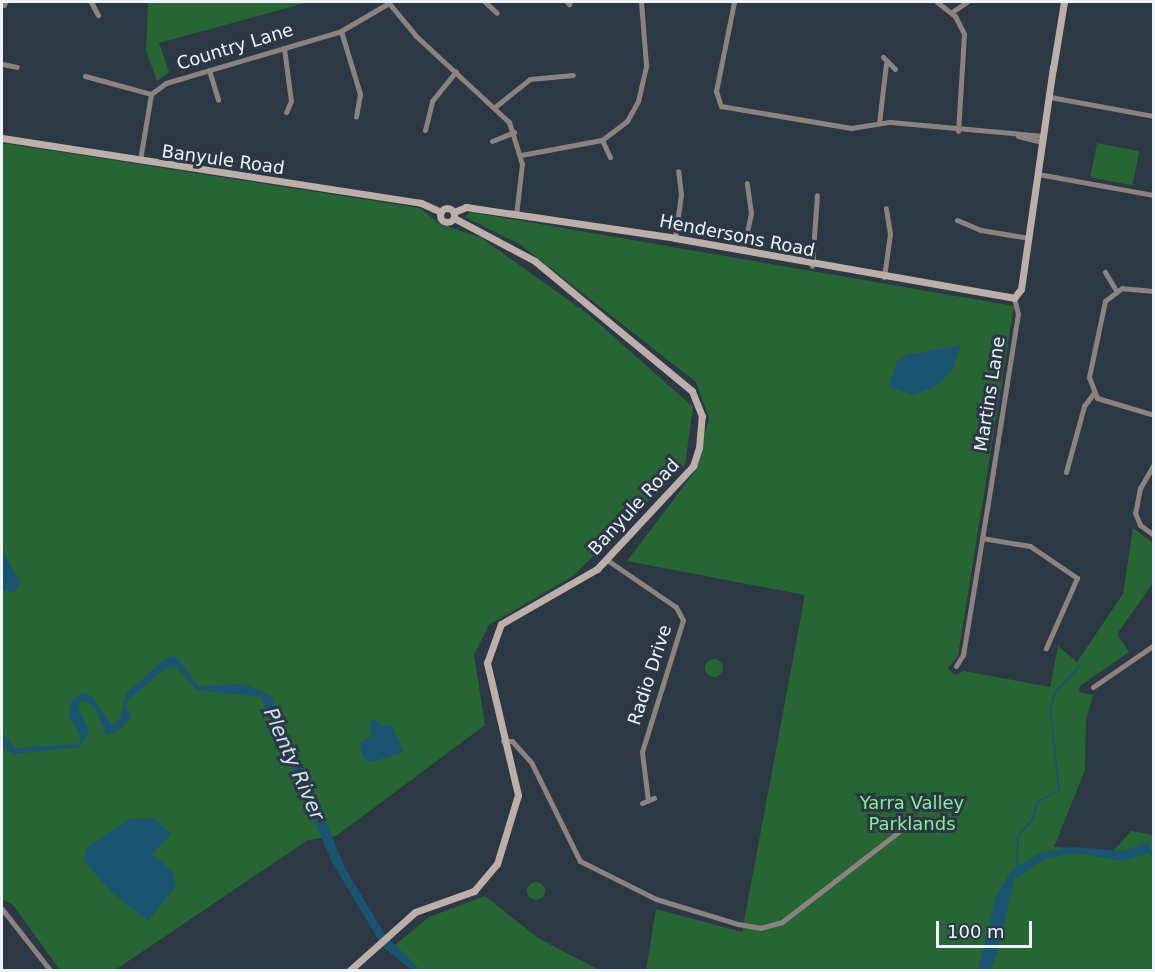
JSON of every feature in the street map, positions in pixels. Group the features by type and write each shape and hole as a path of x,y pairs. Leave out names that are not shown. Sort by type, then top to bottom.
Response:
{"street":[{"path":"91,2 98,15"},
{"path":"389,2 456,71 496,106 514,132 521,155 516,215"},
{"name":"Country Lane","path":"150,94 209,70 341,31 389,2"},
{"path":"485,2 497,13"},
{"path":"521,155 602,140 627,121 642,90 646,49 641,2"},
{"path":"734,2 716,91 719,105 851,129 879,123 1042,139"},
{"path":"937,2 952,12 965,43 961,130"},
{"path":"952,12 967,2"},
{"name":"Martins Lane","path":"956,666 963,655 1018,314 1014,298 1020,292 1064,2"},
{"path":"341,31 360,94 356,117"},
{"path":"284,48 291,101 286,112"},
{"path":"879,123 886,63 884,57"},
{"path":"886,63 895,69"},
{"path":"2,64 17,67"},
{"path":"209,70 218,100"},
{"path":"425,130 432,101 456,71"},
{"path":"496,106 530,79 573,75"},
{"path":"84,76 150,94 140,160"},
{"path":"1051,98 1154,116"},
{"path":"492,141 514,132"},
{"name":"Banyule Road","path":"2,138 421,203 441,212 443,221 454,215 535,261 699,402 699,448 693,466 607,560 501,624 487,663 503,741 518,795 497,864 474,891 436,900 396,930 350,970"},
{"path":"602,140 610,157"},
{"path":"675,238 681,194 678,171"},
{"path":"1038,174 1154,195"},
{"path":"743,252 751,213 747,183"},
{"path":"812,266 817,195"},
{"name":"Hendersons Road","path":"441,212 448,207 454,215 466,207 675,238 812,266 1014,298"},
{"path":"884,278 890,234 886,208"},
{"path":"957,220 974,228 1029,237"},
{"path":"1106,272 1116,290"},
{"path":"1116,290 1154,291"},
{"path":"1094,394 1089,377 1100,317 1116,290"},
{"path":"1094,394 1154,415"},
{"path":"1066,472 1084,406 1094,394"},
{"path":"1154,464 1140,488 1135,513 1144,530 1154,535"},
{"path":"982,538 1030,546 1077,578 1046,648"},
{"name":"Radio Drive","path":"607,560 676,607 683,620 642,752 648,801"},
{"path":"1093,687 1154,645"},
{"path":"503,741 512,741 531,762 580,861 656,899 738,924 760,928 782,922 914,820"},
{"path":"2,909 50,970"}],"green space":[{"path":"148,2 309,2 159,43 169,72 157,81 146,50"},
{"path":"2,143 420,208 440,224 480,237 588,314 693,407 685,465 573,576 489,625 474,655 485,725 336,836 308,840 115,970 60,970 13,905 2,899"},
{"path":"1097,143 1139,151 1133,186 1090,177"},
{"name":"Yarra Valley Parklands","path":"470,212 1014,306 958,656 948,668 955,675 964,671 1050,687 1058,646 1077,662 1123,594 1133,528 1153,543 1153,583 1117,634 1129,652 1080,686 1079,692 1093,695 1086,720 1085,770 1054,847 1113,851 1131,831 1153,835 1153,970 646,970 656,909 742,932 805,595 627,561 696,470 709,418 696,382 521,245 465,217"},
{"path":"714,659 720,662 723,668 720,674 714,677 708,674 705,668 708,662"},
{"path":"536,882 542,885 545,891 542,897 536,900 530,897 527,891 530,885"},
{"path":"485,896 538,938 599,970 420,970 395,945 429,917"}],"water":[{"path":"961,345 952,370 935,387 913,395 889,387 897,361 907,355"},
{"path":"2,550 20,581 15,592 3,590"},
{"name":"Plenty River","path":"175,656 199,686 244,684 272,696 282,736 315,795 345,868 386,936 420,970 412,970 383,947 332,862 261,697 197,690 176,667 166,668 129,699 126,705 132,717 117,732 106,734 95,708 82,700 78,706 89,732 80,747 15,754 2,747 2,732 15,748 78,744 81,738 69,715 72,699 83,693 91,696 112,725 120,720 126,694 165,659"},
{"path":"374,719 382,727 391,724 404,752 371,762 362,756 360,742 372,736 369,723"},
{"path":"130,819 155,819 171,834 152,854 173,872 176,886 148,921 112,893 84,860 87,847"},
{"path":"1148,842 1153,857 1147,853 1125,861 1074,853 1045,859 1014,879 997,955 990,970 978,970 996,896 1011,871 1038,854 1072,847 1123,851"}],"waterway":[{"path":"1017,868 1018,836 1032,820 1038,802 1059,790 1050,709 1055,693 1080,665"}]}
